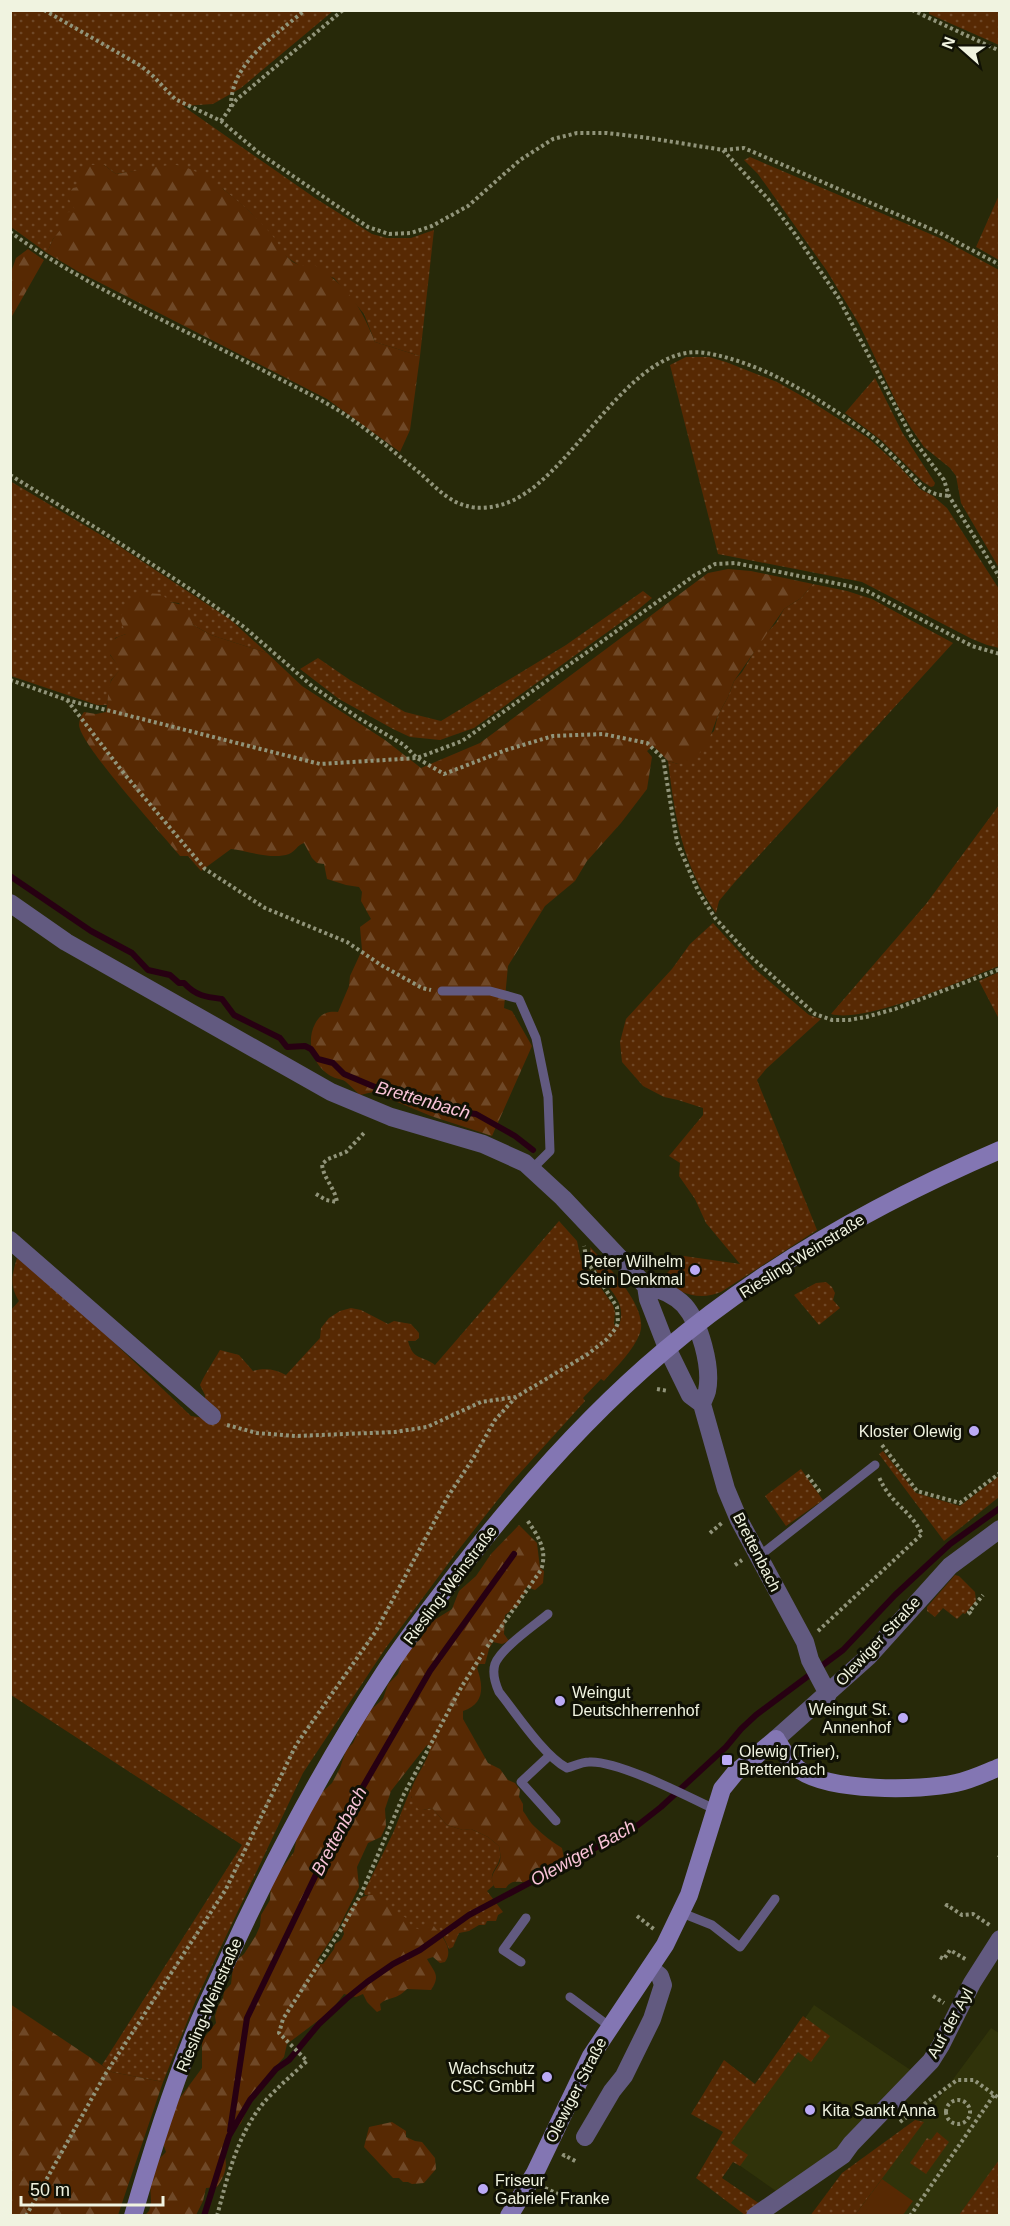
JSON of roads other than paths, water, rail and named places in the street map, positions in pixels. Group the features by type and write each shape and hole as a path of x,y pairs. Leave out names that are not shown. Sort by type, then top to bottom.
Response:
{"main road":[{"name":"Riesling-Weinstraße","path":"133,2216 192,2039 291,1829 334,1753 385,1672 433,1605 508,1509 601,1408 667,1348 696,1326 765,1276 818,1242 937,1179 999,1150"},
{"path":"776,1739 798,1768 823,1780 843,1785 888,1787 947,1784 999,1767"},
{"name":"Olewiger Straße","path":"508,2216 535,2173 580,2074 609,2026 650,1968 682,1913 695,1878 719,1793 727,1782 776,1739"}],"street":[{"name":"Brettenbach","path":"10,903 66,942 331,1092 391,1117 483,1144 525,1163 563,1197 646,1286 648,1299 667,1348 690,1395 702,1404"},
{"path":"10,1240 212,1416"},
{"name":"Brettenbach","path":"646,1286 659,1288 679,1300 696,1326 705,1353 707,1390 702,1404 726,1489 758,1557 805,1642 810,1660 823,1686"},
{"name":"Olewiger Straße","path":"776,1739 823,1686 877,1648 950,1566 999,1529"},
{"name":"Auf der Ayl","path":"755,2216 843,2155 920,2073 941,2045 972,1983 999,1939"},
{"name":"Olewiger Straße","path":"585,2137 612,2091 624,2076 652,2019 663,1985 660,1976 650,1968"}],"lane":[{"path":"442,991 490,991 519,999 536,1038 548,1097 550,1151 532,1169"},
{"path":"758,1557 780,1542 875,1465"},
{"path":"548,1614 505,1651 496,1662 494,1672 495,1684 499,1692 550,1755 567,1768 590,1761 607,1764 663,1785 714,1809"},
{"path":"550,1755 521,1782 556,1821"},
{"path":"682,1913 712,1925 740,1947 775,1899"},
{"path":"521,1962 503,1950 526,1918"},
{"path":"570,1997 609,2026"}],"waterway":[{"name":"Brettenbach","path":"10,876 91,931 132,953 148,970 170,975 179,983 184,983 201,995 222,999 234,1015 280,1038 287,1047 305,1046 311,1049 318,1059 333,1063 344,1074 394,1095 448,1110 476,1114 515,1136 533,1150"},
{"name":"Olewiger Bach","path":"204,2216 229,2136 250,2100 276,2069 289,2060 319,2024 346,1999 393,1964 420,1950 469,1915 638,1825 726,1747 756,1715 843,1650 895,1595 950,1544 1000,1508"},
{"name":"Brettenbach","path":"230,2131 247,2018 335,1835 430,1671 514,1554"}],"place":[{"name":"Peter Wilhelm Stein Denkmal","path":"695,1270"},
{"name":"Kloster Olewig","path":"974,1431"},
{"name":"Weingut Deutschherrenhof","path":"560,1701"},
{"name":"Weingut St. Annenhof","path":"903,1718"},
{"name":"Olewig (Trier), Brettenbach","path":"727,1760"},
{"name":"Wachschutz CSC GmbH","path":"547,2077"},
{"name":"Kita Sankt Anna","path":"810,2110"},
{"name":"Friseur Gabriele Franke","path":"483,2189"}]}
